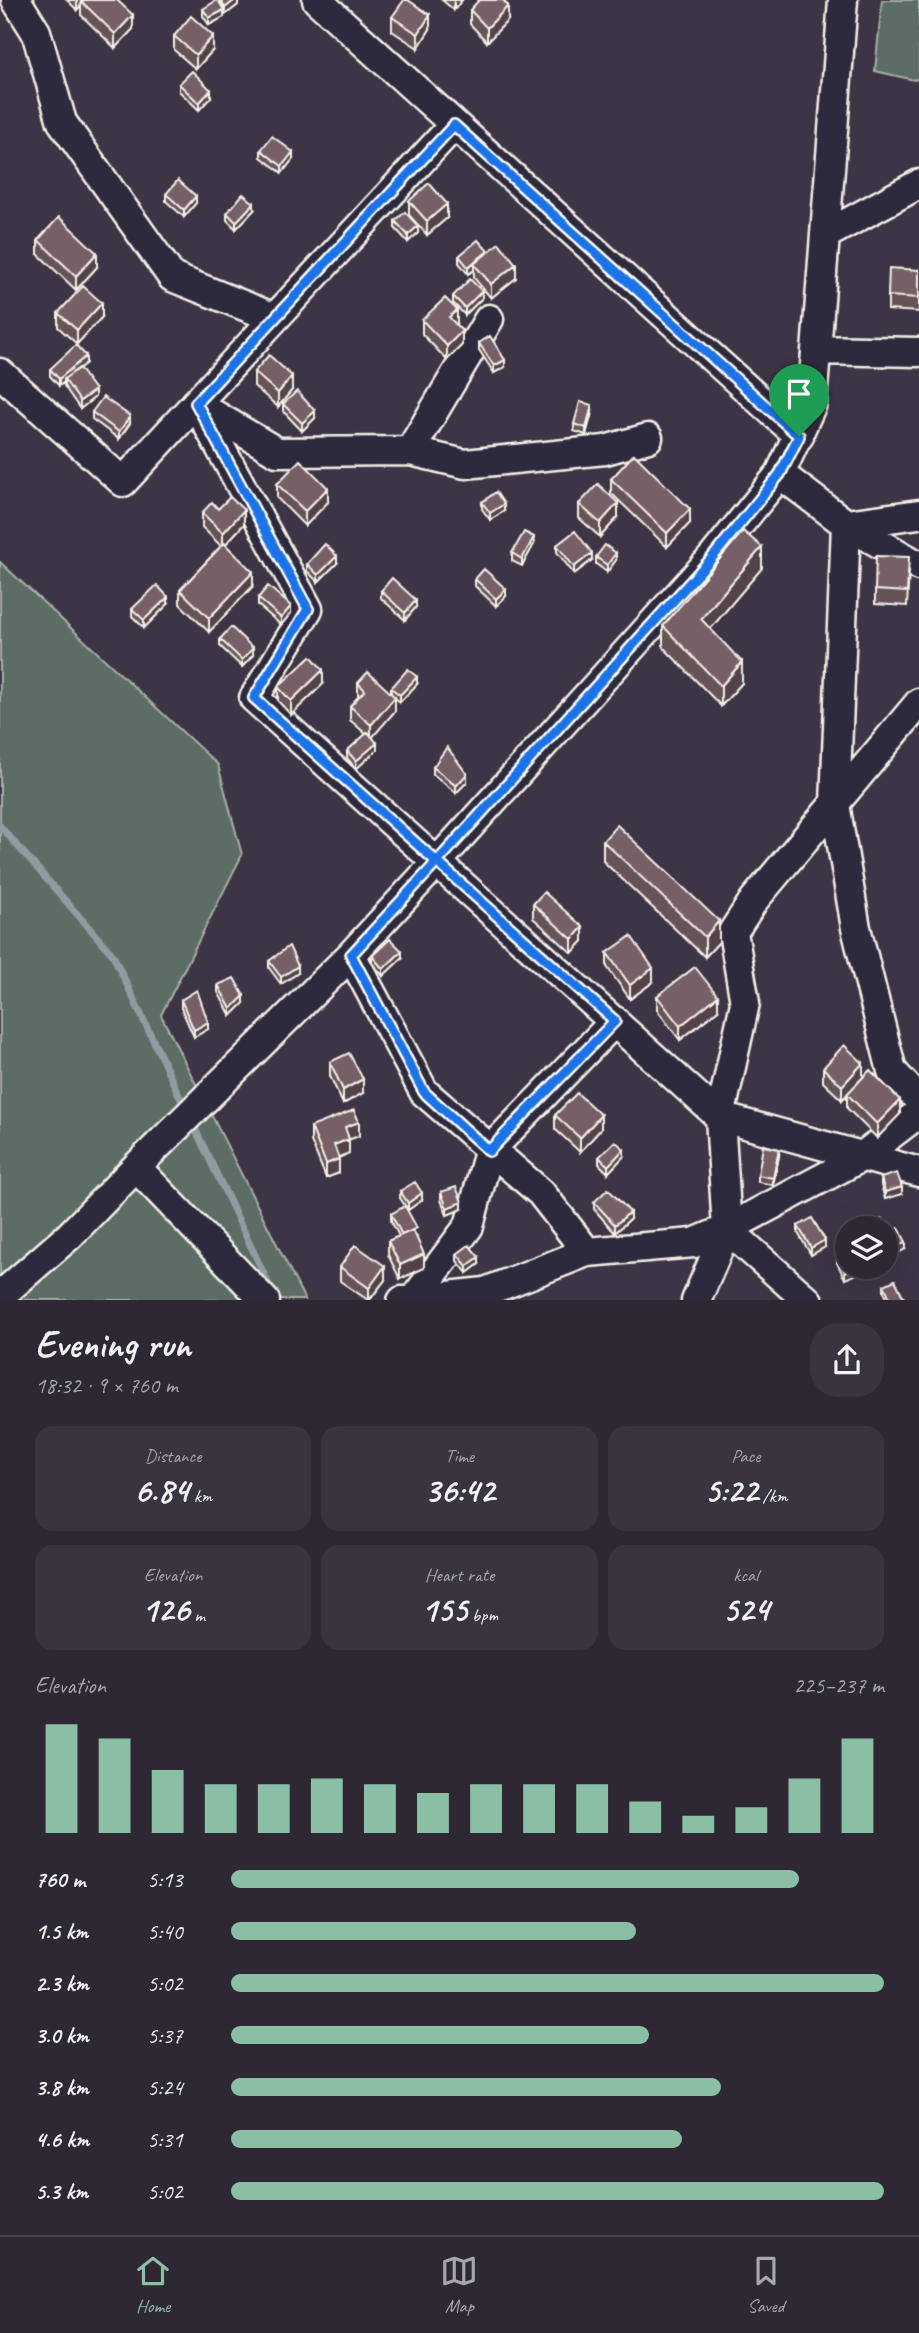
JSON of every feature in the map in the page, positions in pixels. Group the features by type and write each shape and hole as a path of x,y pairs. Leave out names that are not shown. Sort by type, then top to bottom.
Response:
{"street":[{"path":"0,14 7,0"},
{"path":"16,0 36,32 62,122 172,277 275,318"},
{"path":"317,0 799,436"},
{"path":"0,1296 69,1236 351,955 712,558 780,474 812,404 843,0"},
{"path":"0,373 122,482 454,125"},
{"path":"825,235 919,184"},
{"path":"410,451 489,319"},
{"path":"816,349 919,352"},
{"path":"196,403 277,453 410,451 465,464 605,450 648,438"},
{"path":"196,403 308,609 254,698 720,1117 860,1158 919,1172"},
{"path":"780,474 846,524 919,566"},
{"path":"846,524 919,514"},
{"path":"846,524 835,804 856,928 892,1071 919,1100"},
{"path":"696,1300 727,1229 720,1117 745,1003 733,932 754,900 919,703"},
{"path":"351,955 424,1092 489,1151 541,1193 587,1252"},
{"path":"409,1299 469,1226 489,1151 615,1021"},
{"path":"409,1299 485,1292 587,1252 694,1243 727,1229 860,1158 919,1112"},
{"path":"136,1167 265,1300"},
{"path":"727,1229 808,1300"}],"green space":[{"path":"882,0 919,0 919,78 914,80 875,71"},
{"path":"0,562 218,765 242,855 161,1015 305,1300 0,1300"}],"building":[{"path":"82,0 117,0 133,15 115,34"},
{"path":"218,0 224,10 209,18 203,9"},
{"path":"222,0 235,0 225,8"},
{"path":"404,0 430,15 418,34 392,17"},
{"path":"479,0 503,0 508,6 487,28 470,10"},
{"path":"191,16 213,36 196,55 174,36"},
{"path":"192,71 211,90 199,103 179,84"},
{"path":"272,136 293,152 282,166 261,150"},
{"path":"178,180 196,196 184,210 166,194"},
{"path":"429,183 447,204 427,221 409,201"},
{"path":"243,194 254,203 236,222 227,213"},
{"path":"405,212 418,226 408,235 395,221"},
{"path":"59,217 97,253 76,276 38,240"},
{"path":"478,240 488,251 468,267 459,256"},
{"path":"499,243 516,264 491,284 474,264"},
{"path":"889,268 919,270 919,298 888,296"},
{"path":"470,279 482,291 465,308 453,296"},
{"path":"83,286 102,303 77,330 58,313"},
{"path":"445,298 457,310 449,317 462,331 447,346 422,320"},
{"path":"490,336 505,360 494,366 479,343"},
{"path":"76,345 86,356 59,379 50,369"},
{"path":"269,355 292,376 278,393 254,372"},
{"path":"79,368 95,390 80,401 64,379"},
{"path":"297,391 315,411 302,423 283,404"},
{"path":"103,397 130,416 119,432 92,412"},
{"path":"580,402 592,405 586,428 574,424"},
{"path":"634,454 690,509 667,533 611,479"},
{"path":"300,460 328,488 305,511 277,484"},
{"path":"598,484 618,503 600,523 579,504"},
{"path":"496,492 504,504 490,513 482,502"},
{"path":"230,497 244,510 223,533 202,513 212,502 218,509"},
{"path":"575,531 592,553 574,567 557,545"},
{"path":"743,531 762,547 701,619 742,662 721,686 663,626"},
{"path":"524,532 534,537 522,559 512,553"},
{"path":"224,543 253,572 209,618 180,590"},
{"path":"325,544 337,556 318,575 307,564"},
{"path":"605,545 616,553 607,565 596,557"},
{"path":"876,556 909,557 907,592 875,590"},
{"path":"484,569 506,589 496,599 475,579"},
{"path":"392,578 416,600 405,613 381,591"},
{"path":"157,585 168,597 144,620 132,609"},
{"path":"268,586 291,606 281,618 258,598"},
{"path":"231,627 253,648 242,660 220,639"},
{"path":"311,656 323,670 291,701 278,687"},
{"path":"408,669 417,677 400,695 391,688"},
{"path":"368,672 395,697 371,725 350,706 365,690 358,683"},
{"path":"368,732 377,743 356,761 347,751"},
{"path":"447,747 467,774 456,786 433,767"},
{"path":"617,825 719,921 705,937 603,841"},
{"path":"544,892 583,927 572,939 533,904"},
{"path":"631,936 653,968 630,985 607,953"},
{"path":"390,939 402,951 383,969 372,956"},
{"path":"289,946 298,966 281,977 269,961"},
{"path":"695,967 718,996 680,1026 657,996"},
{"path":"234,978 244,996 231,1009 218,985"},
{"path":"197,990 208,1022 194,1030 181,1000"},
{"path":"844,1045 863,1063 842,1086 823,1068"},
{"path":"349,1053 363,1079 343,1090 330,1062"},
{"path":"870,1070 900,1100 877,1124 847,1094"},
{"path":"577,1093 601,1115 580,1138 555,1115"},
{"path":"354,1110 359,1122 345,1127 349,1139 334,1145 339,1159 326,1164 311,1127"},
{"path":"615,1141 624,1149 608,1166 599,1157"},
{"path":"763,1146 779,1149 773,1178 758,1175"},
{"path":"897,1173 902,1187 885,1192 881,1178"},
{"path":"415,1182 422,1193 408,1203 400,1191"},
{"path":"456,1187 462,1202 447,1208 441,1192"},
{"path":"608,1189 630,1212 615,1225 594,1202"},
{"path":"405,1206 417,1228 402,1235 391,1214"},
{"path":"812,1218 825,1240 811,1248 798,1226"},
{"path":"898,1228 899,1228 906,1242 898,1246"},
{"path":"413,1230 424,1254 400,1265 388,1241"},
{"path":"355,1245 385,1266 369,1288 340,1267"},
{"path":"469,1245 479,1257 467,1266 457,1254"},
{"path":"895,1280 905,1300 891,1300 884,1285"}],"waterway":[{"path":"0,826 113,955 186,1110"},
{"path":"191,1120 273,1293"}],"route":[{"path":"799,436 454,125 196,403 308,609 254,698 437,862 351,955 424,1092 489,1151 615,1021 437,862 712,558 780,474 799,436"}]}
